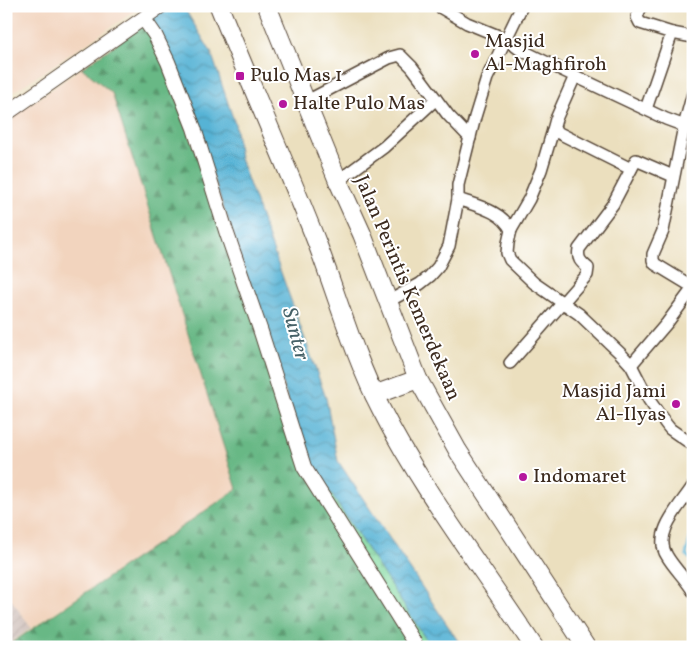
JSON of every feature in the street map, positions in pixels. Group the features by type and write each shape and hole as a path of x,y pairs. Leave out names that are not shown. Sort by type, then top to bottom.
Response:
{"highway":[{"path":"219,6 301,202 374,396 413,466 534,647"},
{"name":"Jalan Perintis Kemerdekaan","path":"268,6 305,102 389,301 418,379 458,451 586,647"},
{"path":"374,396 418,379"}],"street":[{"path":"6,114 161,6"},
{"path":"438,6 467,23 506,39 519,49 688,128"},
{"path":"389,301 420,284 438,267 450,246 458,199 458,185 487,78 522,6"},
{"path":"641,6 637,17 638,21 672,33 693,37"},
{"path":"146,18 168,62 194,128 226,232 260,329 304,467 418,647"},
{"path":"646,109 672,33"},
{"path":"305,102 400,54 470,138"},
{"path":"576,76 556,119 541,170 529,199 512,230 507,253 510,260 534,283 586,320 631,365 649,400 666,424 693,445"},
{"path":"631,365 668,323 693,288 655,264 652,260 663,230 674,176 688,128 693,93"},
{"path":"338,181 384,147 436,99"},
{"path":"553,130 631,169"},
{"path":"510,363 588,272 588,268 579,260 579,249 613,204 634,163 638,159 674,176"},
{"path":"458,199 497,214 507,221 512,230"},
{"path":"693,486 663,531 662,540 662,548 666,556 693,591"}],"shaded area":[{"path":"6,6 136,6 138,9 6,97"},
{"path":"82,68 112,93 237,490 31,628 6,592 6,121"},
{"path":"6,592 31,628 6,646"}],"green space":[{"path":"146,23 155,35 304,467 410,647 6,647 237,489 112,93 82,68"},
{"path":"307,457 431,647 418,647 304,467"}],"water":[{"name":"Sunter","path":"143,6 183,6 211,52 235,124 240,158 326,398 338,461 462,647 431,647 307,457 176,66"}],"waterway":[{"path":"693,528 686,555 693,561"}],"place":[{"name":"Masjid Al-Maghfiroh","path":"475,54"},
{"name":"Pulo Mas 1","path":"240,76"},
{"name":"Halte Pulo Mas","path":"283,104"},
{"name":"Masjid Jami Al-Ilyas","path":"676,404"},
{"name":"Indomaret","path":"523,477"}]}
